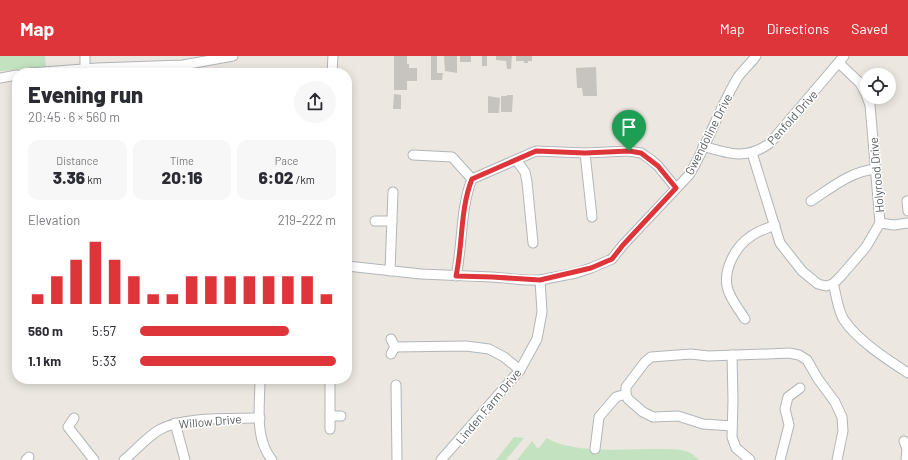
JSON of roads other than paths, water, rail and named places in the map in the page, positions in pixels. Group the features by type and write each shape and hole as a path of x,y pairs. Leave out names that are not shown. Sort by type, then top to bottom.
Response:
{"street":[{"path":"85,56 85,68"},
{"path":"139,68 183,65 233,56"},
{"path":"332,68 333,56"},
{"name":"Gwendoline Drive","path":"352,267 456,276 540,280 576,273 612,259 623,245 689,175 696,164 703,146 738,76 756,56"},
{"name":"Penfold Drive","path":"703,146 742,155 752,153 763,148 770,143 841,59"},
{"name":"Holyrood Drive","path":"841,59 860,83"},
{"path":"0,78 12,76"},
{"name":"Holyrood Drive","path":"833,284 866,247 880,223 870,104"},
{"path":"413,155 424,151 452,158 472,179"},
{"path":"456,276 460,261 466,193 472,179 536,151 585,153 629,151 641,153 658,166 676,188"},
{"path":"585,153 595,205 592,217"},
{"path":"752,153 780,243 802,271 818,284 826,286 833,284 844,320 856,333 880,354 908,373"},
{"path":"516,160 525,172 533,243"},
{"path":"811,201 846,178 866,170 876,169"},
{"path":"390,271 393,192"},
{"path":"907,201 908,211"},
{"path":"375,221 392,221"},
{"path":"880,223 894,225 908,224"},
{"path":"522,224 531,224"},
{"path":"739,316 728,286 727,277 731,260 748,238 759,231 775,225"},
{"name":"Linden Farm Drive","path":"442,460 520,370 537,339 542,312 540,280"},
{"path":"393,347 466,346 489,349 504,357 520,370"},
{"path":"732,426 703,424 678,416 653,417 644,412 628,399 626,387 645,362 651,357 691,354 732,356 789,353 799,355 808,360 835,402 842,417 843,431 837,460"},
{"path":"732,356 732,437 736,448 750,460"},
{"path":"260,384 261,439 266,452 272,460"},
{"path":"330,384 330,429"},
{"path":"396,385 397,460"},
{"path":"780,460 789,425 785,410 788,397 800,388"},
{"path":"595,449 599,417 616,397 626,394"},
{"path":"330,416 341,416"},
{"path":"74,418 68,427 94,460"},
{"name":"Willow Drive","path":"124,460 159,430 175,423 210,419 260,418"},
{"path":"175,423 186,460"},
{"path":"906,447 906,460"}]}
